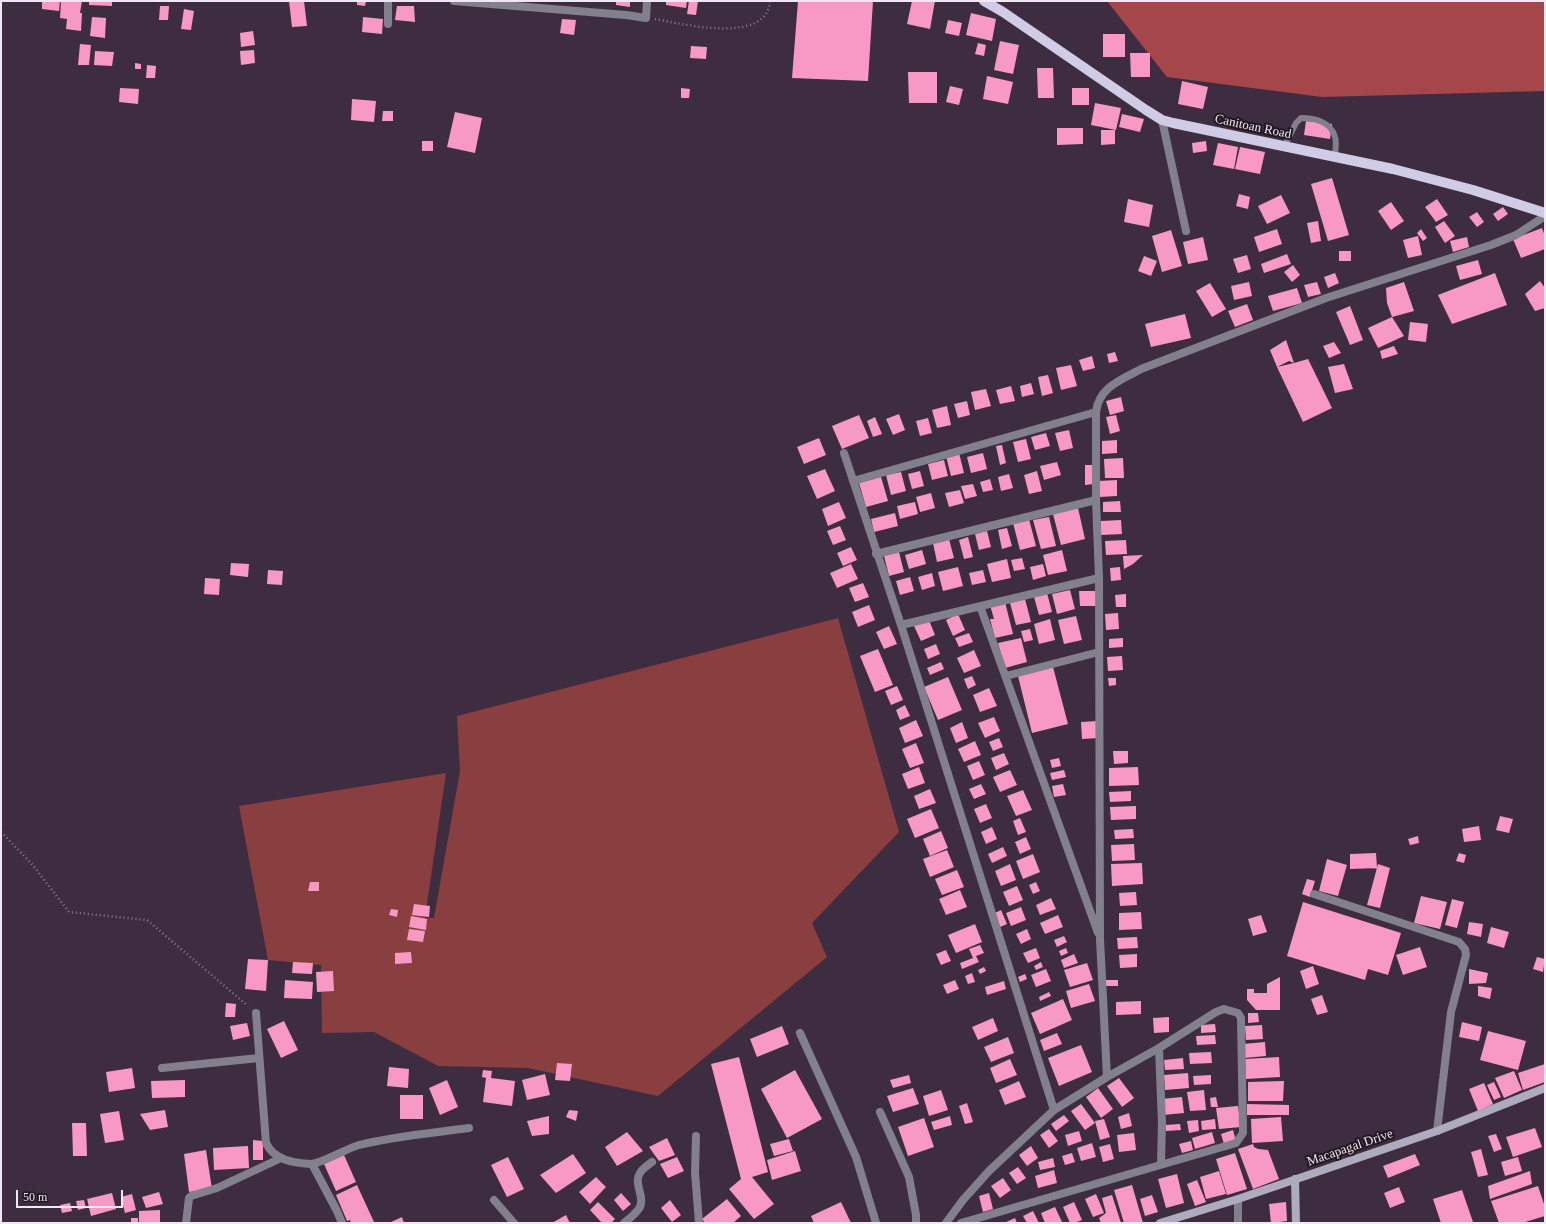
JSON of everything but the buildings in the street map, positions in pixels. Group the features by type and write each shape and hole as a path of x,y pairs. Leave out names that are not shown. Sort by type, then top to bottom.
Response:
{"main road":[{"name":"Canitoan Road","path":"984,1 1003,12 1162,120 1393,169 1473,190 1545,214"},
{"name":"Macapagal Drive","path":"1160,1223 1238,1199 1437,1131 1545,1088"},
{"path":"1295,1179 1296,1223"}],"street":[{"path":"388,1 388,24"},
{"path":"454,1 463,3 626,15 646,18 648,1"},
{"path":"1162,120 1186,231"},
{"path":"1107,1077 1100,939 1099,578 1096,500 1096,412 1099,399 1105,391 1117,382 1141,369 1326,298 1491,245 1516,235 1545,214"},
{"path":"853,481 1096,412"},
{"path":"844,453 876,554 901,625 1054,1110"},
{"path":"876,554 1096,500"},
{"path":"901,625 1099,578"},
{"path":"980,606 1100,939"},
{"path":"1006,676 1099,652"},
{"path":"1314,894 1459,942 1465,949 1466,955 1451,1012 1437,1131"},
{"path":"946,1223 963,1200 988,1171 1054,1110 1107,1077 1159,1048 1216,1012 1224,1009 1238,1013 1241,1018 1243,1133 1241,1139 1233,1145 1162,1164 961,1223"},
{"path":"256,1013 266,1143 269,1150 279,1159 312,1164 358,1145 469,1128"},
{"path":"800,1032 856,1157 876,1223"},
{"path":"1159,1048 1162,1164"},
{"path":"162,1068 259,1058"},
{"path":"880,1112 909,1177 916,1214 916,1223"},
{"path":"696,1136 695,1173 699,1223"},
{"path":"186,1223 189,1198 217,1188 279,1159"},
{"path":"624,1223 635,1214 640,1206 642,1198 638,1182 640,1173 652,1162"},
{"path":"312,1164 342,1223"},
{"path":"1238,1199 1238,1223"},
{"path":"494,1200 514,1223"}],"lane":[{"path":"1284,147 1296,123 1301,118 1312,118 1322,121 1329,127 1336,137 1334,156"}],"path":[{"path":"646,18 714,28 739,28 759,21 769,9 770,1"},
{"path":"1,832 31,863 68,912 147,920 256,1013"}],"shaded area":[{"path":"1107,1 1545,1 1545,91 1322,97 1167,77"},
{"path":"838,618 899,832 812,923 827,957 658,1096 528,1068 438,1066 374,1032 322,1033 321,965 268,960 239,806 446,773 425,918 434,918 460,771 457,716"}]}
